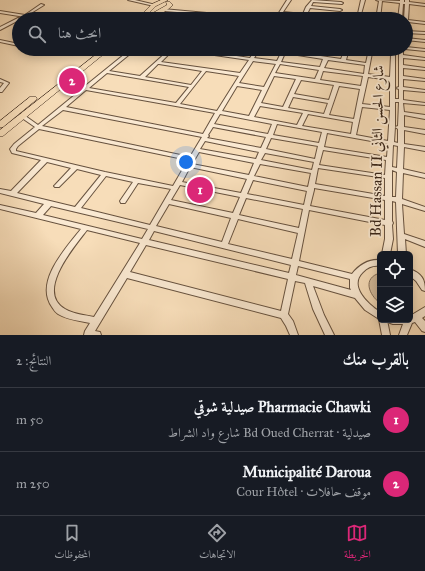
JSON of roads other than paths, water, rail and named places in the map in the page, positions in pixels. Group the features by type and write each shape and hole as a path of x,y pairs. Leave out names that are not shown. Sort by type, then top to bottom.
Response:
{"highway":[{"path":"163,2 170,5 161,11 149,11 149,9 163,2"},
{"path":"0,125 91,56"},
{"path":"0,134 97,56"}],"street":[{"path":"130,0 163,2"},
{"path":"140,0 163,2"},
{"path":"282,12 289,0"},
{"path":"360,12 362,0"},
{"path":"379,12 380,0 407,1 425,5"},
{"path":"306,12 308,7 312,1 341,2 340,10 308,7"},
{"path":"401,12 402,1"},
{"path":"406,12 407,1"},
{"path":"31,12 42,5"},
{"path":"161,11 180,12"},
{"path":"0,12 12,14"},
{"path":"413,21 425,22"},
{"path":"0,29 12,23"},
{"path":"413,30 417,33"},
{"path":"413,33 425,33"},
{"path":"413,40 425,41"},
{"path":"0,41 12,44"},
{"path":"413,49 425,50"},
{"path":"125,56 16,145 14,152 136,180 243,196 390,223"},
{"path":"142,77 165,56"},
{"path":"227,56 392,79"},
{"path":"97,335 88,335 144,242 175,185 254,56"},
{"path":"251,118 282,56"},
{"path":"307,56 366,64"},
{"path":"343,61 345,56"},
{"path":"353,136 368,56"},
{"name":"Bd Hassan II شارع الحسن الثاني","path":"387,251 390,223 388,177 392,126 393,56"},
{"path":"401,56 425,59"},
{"name":"Bd Hassan II شارع الحسن الثاني","path":"401,56 400,88 402,101 402,128 398,200 402,251"},
{"path":"318,81 326,58"},
{"path":"159,62 242,75"},
{"path":"401,66 425,69"},
{"path":"177,105 205,70"},
{"path":"106,72 191,86"},
{"path":"273,74 362,88"},
{"path":"401,77 425,80"},
{"path":"285,109 298,78"},
{"path":"0,80 7,83 0,91"},
{"path":"62,83 86,89 425,149"},
{"path":"236,84 266,89"},
{"path":"326,116 337,84"},
{"path":"392,87 425,92"},
{"path":"291,95 331,102"},
{"path":"392,100 425,104"},
{"path":"258,104 356,121"},
{"path":"360,105 392,109"},
{"path":"63,108 263,150 316,166"},
{"path":"299,127 306,112"},
{"path":"401,113 425,117"},
{"path":"22,116 38,127 190,162 250,179 398,200 425,209"},
{"path":"224,245 250,179 275,123"},
{"path":"211,125 321,147 389,158"},
{"path":"392,126 425,132"},
{"path":"284,315 316,166 325,132"},
{"path":"197,150 258,162 316,166 388,177"},
{"path":"12,194 45,160"},
{"path":"57,186 75,167"},
{"path":"389,168 425,176"},
{"path":"76,210 105,174"},
{"path":"123,201 136,180"},
{"path":"0,191 151,229 224,245 354,277"},
{"path":"167,201 302,231"},
{"path":"38,216 49,203"},
{"path":"0,207 308,281 356,295"},
{"path":"85,228 57,268 50,282 51,294 52,301 58,309 72,315 96,321"},
{"path":"401,235 425,244"},
{"path":"377,262 359,270 354,277 356,295 362,304 377,314"},
{"path":"124,274 284,315 290,324 294,335"},
{"path":"413,275 424,285"},
{"path":"308,281 314,304 324,327 330,335"},
{"path":"413,318 425,310"},
{"path":"413,320 425,328"},
{"path":"384,323 386,335"},
{"path":"403,335 409,323"}],"place":[{"name":"Municipalité Daroua","path":"72,81"},
{"name":"Pharmacie Chawki صيدلية شوقي","path":"200,190"}]}
